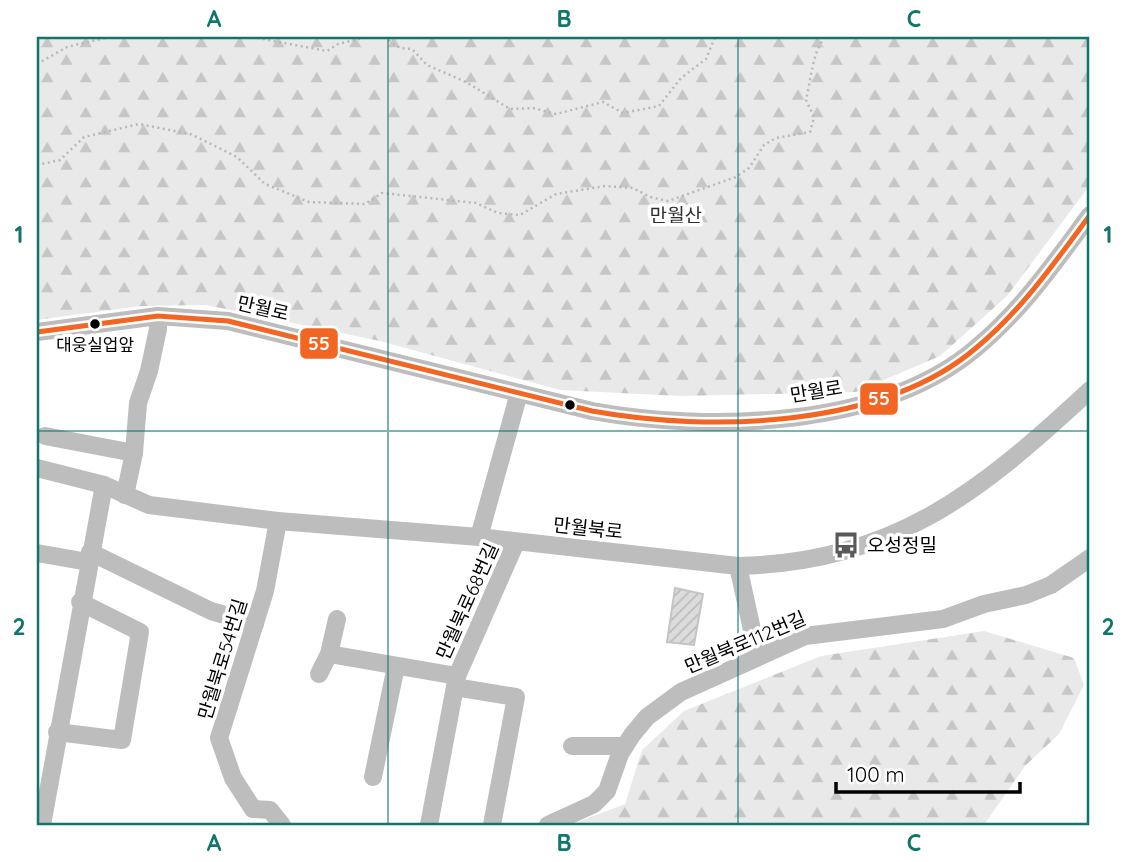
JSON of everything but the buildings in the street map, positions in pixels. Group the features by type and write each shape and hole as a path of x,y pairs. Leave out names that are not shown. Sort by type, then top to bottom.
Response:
{"street":[{"name":"만월로","path":"37,332 158,316 228,321 643,421 741,423 832,411 884,398 933,377 974,351 1018,309 1090,215"},
{"path":"125,495 134,453 138,402 149,371 158,316"},
{"name":"만월북로","path":"37,468 104,485 149,505 278,521 480,537 738,566 817,560 886,538 943,509 993,477 1090,390"},
{"path":"480,537 519,393"},
{"path":"45,436 134,453"},
{"path":"41,825 80,602 104,485"},
{"name":"만월북로54번길","path":"278,521 265,591 219,738 233,779 253,809 270,810 282,825"},
{"name":"만월북로68번길","path":"429,825 456,681 516,542"},
{"path":"37,552 89,557 211,611 255,624"},
{"name":"만월북로112번길","path":"548,825 573,816 607,791 625,746 647,717 681,692 806,636 852,628 905,626 943,619 984,604 1026,595 1051,585 1090,558"},
{"path":"738,566 758,657"},
{"path":"57,732 122,740 140,632 80,602"},
{"path":"319,674 330,654 337,619"},
{"name":"만월북로68번길","path":"330,654 396,666 516,697 492,825"},
{"path":"373,777 396,666"},
{"path":"572,746 625,746"}],"path":[{"path":"37,64 67,47 108,37"},
{"path":"252,37 327,51 338,44 367,37"},
{"path":"384,37 400,48 412,49 428,65 466,82 510,109 533,108 556,114 603,102 623,113 659,106 681,78 706,59 715,37"},
{"path":"37,165 60,160 84,137 139,124 190,134 237,158 265,184 285,194 319,204 365,204 382,194 476,202 498,213 520,215 556,194 605,186 633,188 650,197 668,201 736,177 749,168 764,145 776,138 810,132 814,117 806,100 811,84 811,71 825,37"}],"green space":[{"name":"만월산","path":"37,37 1090,37 1090,185 1007,296 940,356 856,392 680,396 560,390 380,341 206,305 141,306 37,320"},
{"path":"984,631 1074,658 1084,685 1059,734 1025,766 984,825 570,825 625,804 642,750 684,711 821,656"}],"transit line":[{"name":"55","path":"37,332 158,316 228,321 592,411 638,418 688,421 739,422 792,418 843,409 892,395 937,375 976,348 1008,318 1037,285 1090,215"}],"place":[{"name":"대웅실업앞","path":"95,324"},
{"name":"오성정밀","path":"846,545"}]}
